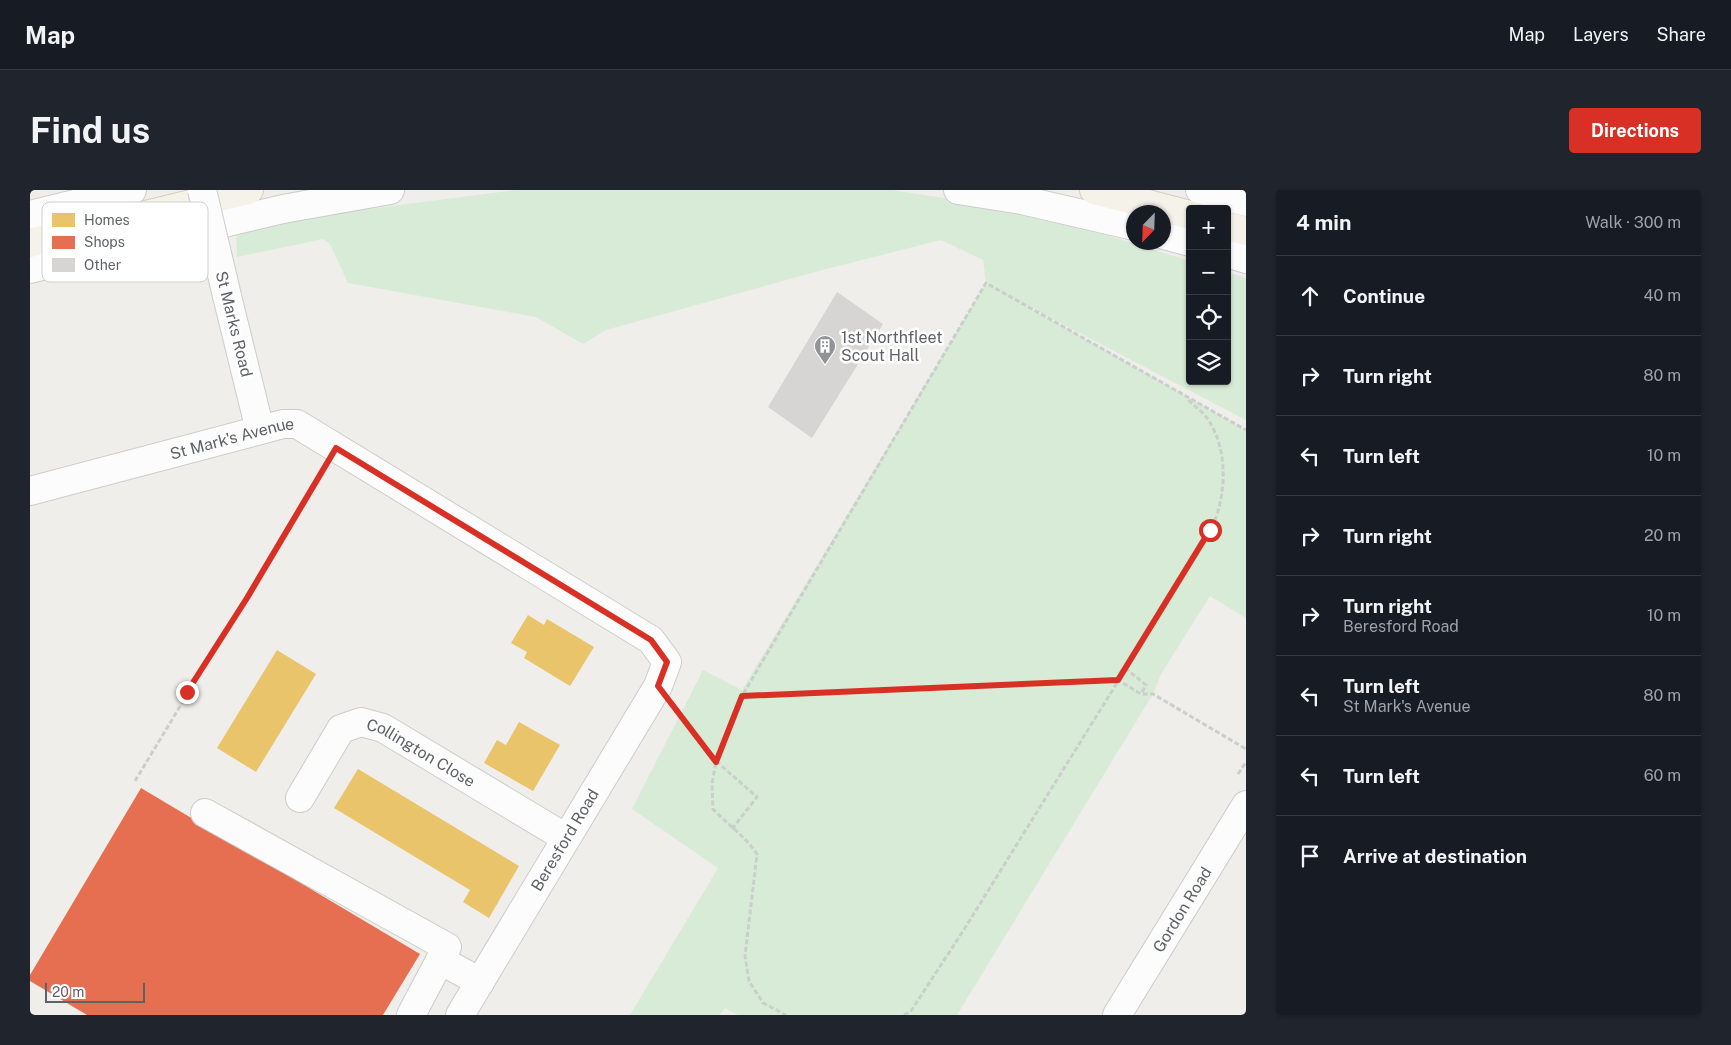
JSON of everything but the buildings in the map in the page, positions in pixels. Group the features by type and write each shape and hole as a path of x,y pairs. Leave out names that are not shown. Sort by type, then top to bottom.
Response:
{"main road":[{"path":"199,202 249,190"},
{"path":"1094,190 1186,214"},
{"path":"1231,227 1246,231"}],"street":[{"path":"83,202 132,190"},
{"path":"208,227 283,209 390,190"},
{"path":"958,190 1022,200 1126,224"},
{"path":"1200,190 1246,202"},
{"name":"St Marks Road","path":"208,215 260,430"},
{"path":"1171,237 1186,241"},
{"path":"1231,255 1246,259"},
{"name":"St Mark's Avenue","path":"30,491 283,424 297,424 651,640 662,674"},
{"name":"Beresford Road","path":"460,1015 662,674"},
{"name":"Collington Close","path":"300,798 341,729 361,722 383,728 566,838"},
{"name":"Gordon Road","path":"1117,1015 1246,805"},
{"path":"205,813 447,947 411,1015"},
{"path":"440,960 480,982"}],"path":[{"path":"786,1015 763,1003 749,981 745,956 756,854 748,840 732,829 713,810 712,784 716,762 742,696 986,283 1246,430"},
{"path":"904,1015 911,1011 965,928 1210,530 1220,507 1223,488 1222,452 1207,418 1182,394"},
{"path":"135,781 336,448"},
{"path":"1125,668 1146,685 1141,694"},
{"path":"662,674 716,762 757,797 732,829"},
{"path":"742,696 1118,680 1141,694 1153,694 1246,749"}],"green space":[{"path":"516,190 892,190 1033,212 1126,241 1126,250 1155,250 1186,260 1186,385 1231,385 1231,273 1246,278 1246,420 1007,295 1246,430 1246,618 1210,596 1161,674 1153,694 957,1015 738,1015 725,1008 720,1015 630,1015 718,868 632,809 703,670 742,690 986,283 983,260 941,240 826,269 606,330 583,344 536,317 348,283 330,244 323,239 237,257 236,226"}],"place":[{"name":"1st Northfleet Scout Hall","path":"825,365"}],"route":[{"path":"187,692 247,598 336,448 651,640 667,662 658,686 716,762 742,696 1118,680 1210,530"}]}
